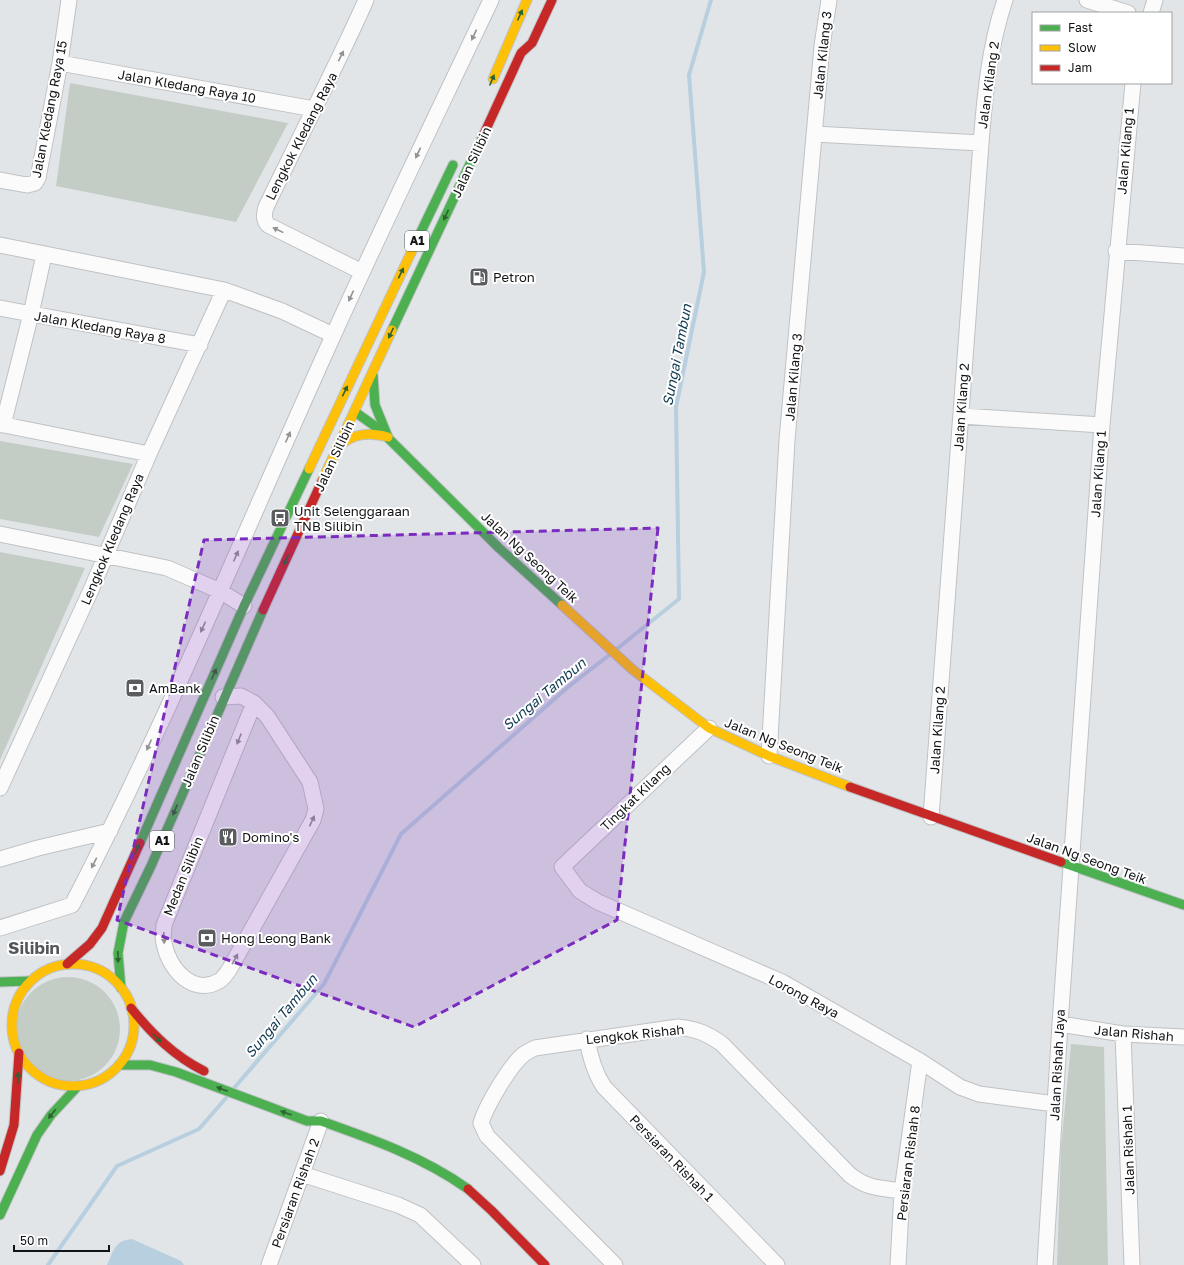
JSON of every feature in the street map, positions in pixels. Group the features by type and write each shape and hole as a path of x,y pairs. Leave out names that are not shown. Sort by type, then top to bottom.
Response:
{"main road":[{"path":"488,91 527,0"},
{"name":"Jalan Silibin","path":"122,988 119,971 118,950 121,932 154,860 228,686 521,53 532,43 552,0"},
{"path":"521,53 522,42 525,35"},
{"name":"Jalan Silibin","path":"67,964 90,944 102,928 244,606 328,426 458,155"},
{"path":"373,372 372,385 375,405 388,437"},
{"path":"328,426 340,412 348,410 355,412"},
{"name":"Jalan Ng Seong Teik","path":"355,412 369,420 388,437 499,548 632,670 709,728 769,756 931,817 1184,905"},
{"path":"338,447 348,438 361,433 370,433 388,437"},
{"path":"244,606 251,606 260,603 273,588"},
{"path":"198,710 228,686 232,662 249,625 249,613 244,606"},
{"name":"A1","path":"67,964 82,964 97,969 110,977 122,988 131,1008 134,1027 131,1042 119,1065 101,1079 78,1086 64,1085 46,1080 30,1068 19,1053 12,1030 12,1017 16,1004 21,992 30,981 47,969 67,964"},
{"path":"0,982 30,981"},
{"path":"131,1008 167,1049 197,1068 211,1074"},
{"path":"0,1022 12,1030"},
{"path":"0,1171 14,1125 19,1053"},
{"path":"119,1065 156,1066 307,1121 316,1116 405,1153 460,1183 484,1204 545,1265"},
{"path":"0,1214 30,1148 43,1126 60,1103 78,1086"}],"street":[{"name":"Jalan Kledang Raya 15","path":"0,180 27,185 34,183 38,178 60,63 69,0"},
{"name":"Lengkok Kledang Raya","path":"362,272 268,225 264,221 264,215 266,207 314,109 342,56 366,0"},
{"path":"0,928 72,905 110,831 220,592 333,335 491,0"},
{"name":"Jalan Kilang 3","path":"769,756 787,440 822,46 829,0"},
{"name":"Jalan Kilang 2","path":"931,817 980,143 987,78 997,24 1004,0"},
{"path":"1087,0 1125,12"},
{"path":"1151,12 1155,0"},
{"name":"Jalan Kledang Raya 10","path":"60,63 314,109"},
{"name":"Jalan Kilang 1","path":"1072,865 1102,425 1116,251 1133,84"},
{"path":"814,134 980,143"},
{"path":"0,245 224,290 282,311 333,335"},
{"path":"1116,251 1184,256"},
{"path":"44,254 31,314 2,425 149,454"},
{"name":"Lengkok Kledang Raya","path":"0,788 224,290"},
{"name":"Jalan Kledang Raya 8","path":"0,308 200,345"},
{"path":"961,416 1102,425"},
{"path":"0,534 168,568 220,592 244,606"},
{"name":"Medan Silibin","path":"228,686 248,700 267,716 310,782 316,809 313,820 229,970 220,981 208,986 194,985 180,976 169,961 163,942 164,924 248,700"},
{"name":"Tingkat Kilang","path":"562,867 709,728"},
{"path":"0,860 38,848 110,831"},
{"name":"Jalan Rishah Jaya","path":"1045,1265 1060,1024 1072,865"},
{"name":"Lorong Raya","path":"562,867 580,891 598,902 782,982 920,1061 960,1087 979,1094 1055,1104"},
{"name":"Jalan Rishah","path":"1060,1024 1123,1034 1184,1037"},
{"name":"Lengkok Rishah","path":"615,1265 486,1136 480,1123 484,1111 514,1065 524,1054 535,1048 587,1039 678,1027 695,1029 708,1033 722,1044 850,1175 861,1184 871,1187 902,1191"},
{"name":"Jalan Rishah 1","path":"1123,1034 1132,1265"},
{"name":"Persiaran Rishah 1","path":"587,1039 590,1059 596,1075 604,1087 777,1265"},
{"name":"Persiaran Rishah 8","path":"898,1265 902,1191 920,1061"},
{"name":"Persiaran Rishah 2","path":"269,1265 302,1174 316,1116"},
{"path":"302,1174 398,1205 420,1215 474,1265"}],"highlighted area":[{"path":"658,528 617,920 414,1027 117,920 204,540"}],"shaded area":[{"path":"70,83 288,123 236,222 56,186"},
{"path":"0,441 133,464 99,537 0,519"},
{"path":"0,552 85,568 0,760"},
{"path":"68,977 88,981 105,992 116,1009 120,1029 116,1049 105,1066 88,1077 68,1081 48,1077 31,1066 20,1049 16,1029 20,1009 31,992 48,981"},
{"path":"1071,1044 1104,1047 1108,1265 1057,1265 1061,1147"}],"water":[{"path":"132,1239 181,1261 184,1265 107,1265 115,1247 121,1242"}],"waterway":[{"name":"Sungai Tambun","path":"618,648 679,599 676,407 704,272 689,75 711,0"},
{"name":"Sungai Tambun","path":"234,1088 324,984 401,834 568,687 608,656"},
{"name":"Sungai Tambun","path":"48,1265 117,1166 199,1129 226,1098"}],"traffic: fast":[{"path":"392,330 483,136"},
{"path":"417,240 453,165"},
{"path":"373,375 375,405 388,437"},
{"path":"355,412 379,429 499,548 562,605"},
{"path":"140,843 244,606 309,469"},
{"path":"121,988 118,953 124,922 151,866 263,610"},
{"path":"1061,862 1184,905"},
{"path":"0,982 30,981"},
{"path":"119,1065 150,1065 176,1072 307,1121 321,1121 378,1142 415,1158 433,1167 468,1189"},
{"path":"0,1215 37,1135 51,1115 78,1086"}],"traffic: slow":[{"path":"493,79 527,0"},
{"path":"309,469 417,240"},
{"path":"322,481 392,330"},
{"path":"338,447 355,436 374,434 388,437"},
{"path":"562,605 633,670 709,728 769,756 850,787"},
{"path":"73,964 85,965 96,969 107,974 116,982 124,991 129,1002 133,1013 134,1025 133,1037 129,1048 124,1059 116,1068 107,1076 96,1081 85,1085 73,1086 61,1085 50,1081 39,1076 30,1068 22,1059 17,1048 13,1037 12,1025 13,1013 17,1002 22,991 30,982 39,974 50,969 61,965 73,964"}],"traffic: jam":[{"path":"483,136 521,53 532,43 552,0"},
{"path":"263,610 322,481"},
{"path":"850,787 1061,862"},
{"path":"67,964 90,944 102,928 140,843"},
{"path":"131,1008 164,1044 204,1071"},
{"path":"0,1171 14,1125 19,1053"},
{"path":"468,1189 492,1211 545,1265"}],"place":[{"name":"Petron","path":"479,277"},
{"name":"Unit Selenggaraan TNB Silibin","path":"280,518"},
{"name":"AmBank","path":"135,688"},
{"name":"Domino's","path":"228,837"},
{"name":"Hong Leong Bank","path":"207,938"}],"district":[{"name":"Silibin","path":"34,948"}]}
